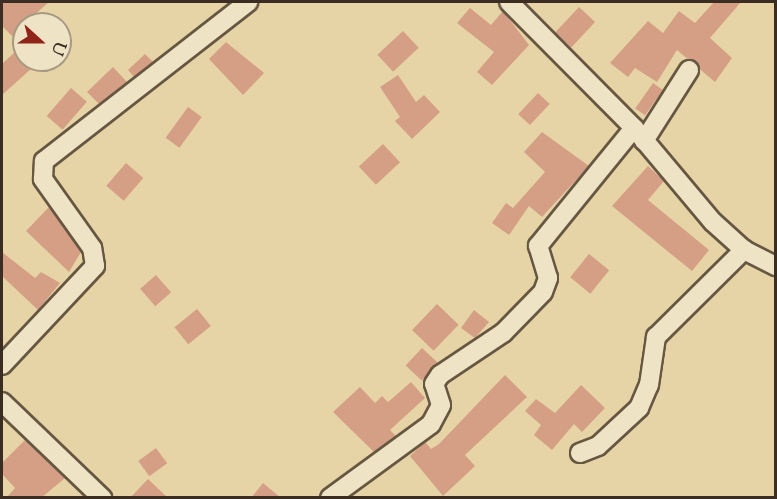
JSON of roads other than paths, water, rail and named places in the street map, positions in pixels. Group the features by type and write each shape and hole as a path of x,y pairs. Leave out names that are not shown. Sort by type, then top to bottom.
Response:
{"street":[{"path":"2,365 95,266 92,248 43,179 44,161 248,2"},
{"path":"509,2 639,135 744,250 776,266"},
{"path":"330,498 431,424 441,405 434,384 440,375 503,333 543,292 548,278 538,246 639,135 688,70"},
{"path":"580,453 598,446 639,408 649,386 656,337 744,250"},
{"path":"2,402 102,498"}]}
